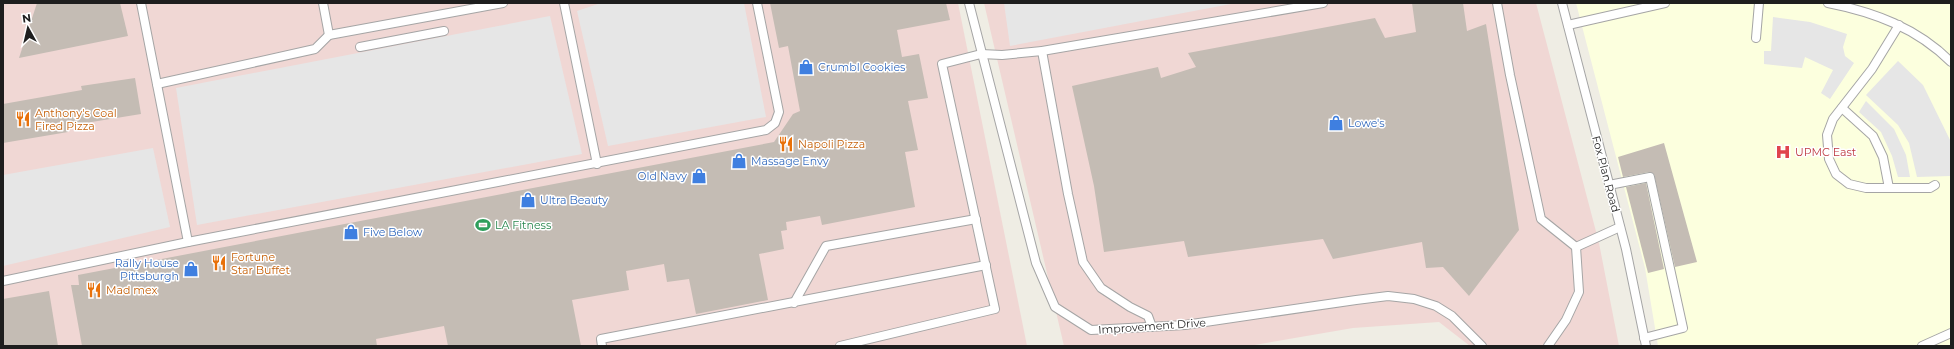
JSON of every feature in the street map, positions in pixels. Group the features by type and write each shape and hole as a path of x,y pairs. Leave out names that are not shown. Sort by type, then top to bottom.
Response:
{"lane":[{"path":"141,3 188,242"},
{"path":"323,3 329,35"},
{"path":"157,84 315,49 329,35 503,3"},
{"path":"564,3 597,164"},
{"path":"3,281 188,242 597,164 766,130 771,127 778,118 779,112 757,3"},
{"name":"Improvement Drive","path":"969,3 1036,263 1055,307 1091,330 1185,326 1388,296 1414,299 1436,306 1452,316 1482,346"},
{"path":"840,346 995,309 942,64 981,54 1002,55 1042,51 1323,3"},
{"path":"1497,3 1510,75 1541,219 1576,246 1579,292 1566,320 1548,346"},
{"name":"Fox Plan Road","path":"1562,3 1610,185 1645,342"},
{"path":"1568,26 1665,3"},
{"path":"1756,38 1759,3"},
{"path":"1828,3 1856,9 1899,24 1916,34 1951,62"},
{"path":"1899,24 1872,69 1833,119 1827,135 1828,159 1836,174 1849,184 1866,188 1930,188 1935,185"},
{"path":"360,47 444,32"},
{"path":"1042,51 1068,194 1083,262 1101,288 1130,307 1148,316 1152,327"},
{"path":"1842,108 1873,136 1883,157 1889,188"},
{"path":"1610,185 1650,177 1683,328 1645,342"},
{"path":"794,303 826,246 976,219"},
{"path":"1576,246 1620,227"},
{"path":"602,346 601,339 986,265"},
{"path":"1922,346 1951,333"}],"shaded area":[{"path":"3,3 958,3 1027,346 3,346"},
{"path":"601,3 744,3 766,117 608,146 577,11"},
{"path":"984,3 1536,3 1599,243 1619,346 1470,346 1439,322 1353,328 1249,346 1064,346"},
{"path":"1004,3 1236,3 1010,46"},
{"name":"UPMC East","path":"1576,3 1951,3 1951,346 1658,346 1645,268"},
{"path":"550,16 582,154 197,225 176,88"},
{"path":"1773,17 1810,22 1847,34 1843,47 1845,56 1854,63 1830,99 1821,93 1833,70 1805,57 1802,68 1764,64 1764,51 1771,51"},
{"path":"1898,61 1923,85 1951,142 1951,176 1917,177 1909,143 1898,125 1866,95"},
{"path":"1866,101 1894,129 1906,155 1910,177 1898,177 1892,156 1881,132 1859,112"},
{"path":"153,148 170,227 3,266 3,175"}],"building":[{"path":"37,3 120,3 128,36 19,58"},
{"path":"770,3 946,3 950,20 897,30 902,57 919,54 928,98 908,101 918,150 905,152 915,207 822,225 820,216 786,222 787,230 781,231 784,249 759,254 768,300 696,314 689,279 667,282 664,264 626,271 629,290 572,300 581,346 448,346 444,326 376,339 377,346 82,346 71,285 79,285 78,275 774,142 793,114 800,111 788,46 779,48"},
{"name":"Lowe's","path":"1412,3 1463,3 1467,31 1486,24 1519,230 1469,296 1443,267 1426,268 1422,242 1333,259 1323,239 1188,257 1184,241 1104,252 1094,186 1072,86 1158,67 1161,78 1196,67 1188,53 1375,18 1385,38 1416,32"},
{"path":"135,78 141,114 67,126 68,132 3,143 3,104 82,90 81,86"},
{"path":"1664,143 1697,262 1675,267 1654,174 1649,172 1623,177 1618,157"},
{"path":"1646,183 1664,269 1648,273 1626,187"},
{"path":"49,291 58,346 3,346 3,299"}],"place":[{"name":"Crumbl Cookies","path":"806,67"},
{"name":"Anthony's Coal Fired Pizza","path":"23,119"},
{"name":"Lowe's","path":"1336,123"},
{"name":"Napoli Pizza","path":"786,144"},
{"name":"UPMC East","path":"1783,152"},
{"name":"Massage Envy","path":"739,161"},
{"name":"Old Navy","path":"699,176"},
{"name":"Ultra Beauty","path":"528,200"},
{"name":"LA Fitness","path":"483,225"},
{"name":"Five Below","path":"351,232"},
{"name":"Fortune Star Buffet","path":"219,263"},
{"name":"Rally House Pittsburgh","path":"191,269"},
{"name":"Mad mex","path":"94,290"}]}
